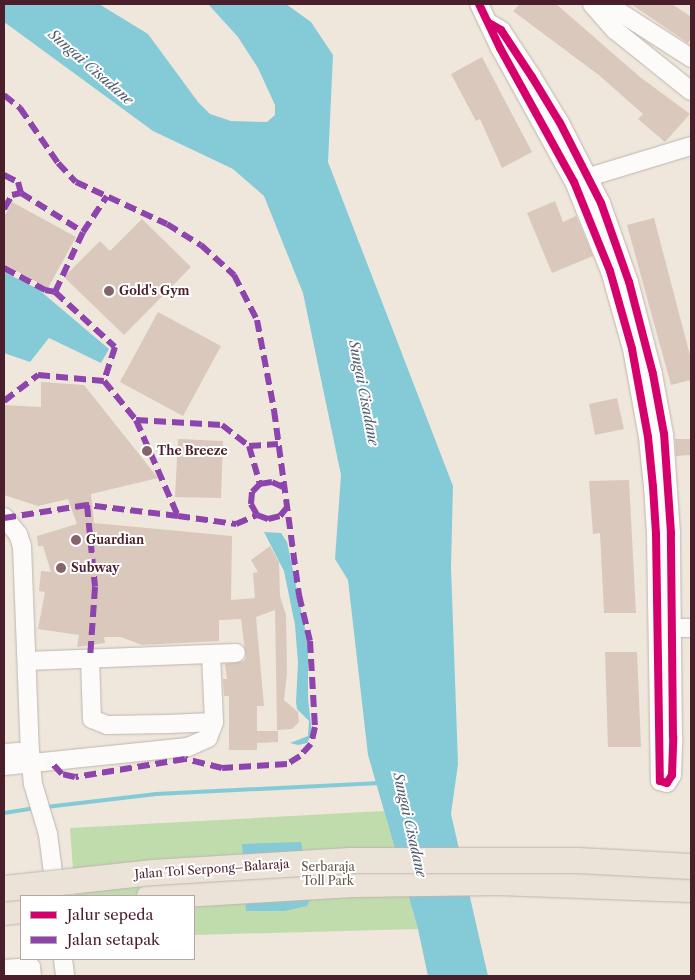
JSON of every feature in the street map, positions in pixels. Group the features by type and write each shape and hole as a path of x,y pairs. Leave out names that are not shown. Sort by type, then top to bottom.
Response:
{"highway":[{"path":"635,874 691,856"},
{"name":"Jalan Tol Serpong–Balaraja","path":"42,895 153,872 350,860 635,874 691,891"},
{"name":"Jalan Tol Serpong–Balaraja","path":"166,895 352,884 498,882 635,874 691,866"}],"street":[{"path":"480,4 500,48 543,108 581,179 610,271 639,348 648,437 664,533 672,769 670,781 664,783 660,782 660,776 666,627"},
{"path":"592,4 615,30 691,92"},
{"path":"607,4 691,58"},
{"path":"581,179 691,146"},
{"path":"4,517 18,534 22,546 30,757 33,784 48,834 56,895"},
{"path":"666,627 691,628"},
{"path":"27,660 236,653"},
{"path":"4,753 30,757 188,747 208,738 214,722 211,654"},
{"path":"90,659 90,714 98,724 214,722"},
{"path":"4,766 30,757"},
{"path":"63,960 65,976"},
{"path":"7,971 31,967 32,976"}],"green space":[{"name":"Serbaraja Toll Park","path":"384,811 418,929 195,935 195,895 75,895 70,828"}],"water":[{"name":"Sungai Cisadane","path":"4,4 99,4 148,34 198,102 210,114 231,121 267,122 275,115 275,105 258,68 238,37 208,4 286,4 311,22 333,55 328,162 453,486 451,567 458,764 451,814 488,976 428,976 418,929 368,755 348,580 335,559 341,475 303,293 264,196 233,169 153,131 4,22"},
{"path":"4,272 38,289 109,349 101,363 49,338 30,362 4,353"},
{"path":"264,532 281,533 287,542 308,643 308,699 312,733 307,743 298,745 290,743 308,736 309,721 297,709 298,663 295,625 284,571"},
{"path":"301,842 311,897 307,906 284,911 246,911 242,844"}],"building":[{"path":"520,4 556,4 640,77 690,114 665,142 638,119 643,114 600,76 513,11"},
{"path":"631,4 672,4 691,17 691,38 688,43"},
{"path":"482,57 532,152 502,168 480,119 476,121 451,74"},
{"path":"555,201 563,222 576,216 593,256 552,273 527,213"},
{"path":"12,202 76,237 48,288 4,264 4,217"},
{"path":"654,218 691,359 691,380 671,385 627,225"},
{"path":"142,219 191,267 124,335 64,277 100,241 110,251"},
{"path":"158,312 221,346 183,416 120,382"},
{"path":"41,382 84,385 158,478 91,494 94,523 232,536 231,600 255,598 253,573 258,572 251,560 270,546 279,562 280,596 286,615 287,673 284,700 298,712 299,722 292,729 277,730 275,610 256,617 264,706 257,706 257,731 278,731 278,742 257,743 257,750 229,750 229,696 224,696 223,679 227,679 225,664 244,661 246,658 241,619 219,620 219,641 142,645 121,637 104,637 105,643 77,647 79,635 38,629 45,592 39,591 41,571 51,572 43,546 38,546 37,536 77,524 68,499 38,506 4,495 4,405 41,407"},
{"path":"617,398 624,429 595,435 589,404"},
{"path":"178,439 223,441 221,498 175,497"},
{"path":"675,439 691,439 691,455 676,456"},
{"path":"629,480 636,613 604,613 600,533 593,534 589,481"},
{"path":"605,652 637,652 641,747 608,747"}],"waterway":[{"path":"46,807 156,794 380,783"},
{"path":"4,813 36,808"}],"marked path":[{"path":"4,95 20,108 58,163 76,182 167,224 201,245 234,275 257,320 274,410 299,595 310,641 315,727 311,744 300,756 287,764 222,768 185,759 75,777 62,774 50,761"},
{"path":"4,175 18,182 21,193 83,232"},
{"path":"4,209 12,195 21,193"},
{"path":"55,292 83,232 107,196"},
{"path":"4,268 45,290 55,292 115,347 104,381 136,420 178,516 87,505 4,518"},
{"path":"4,401 38,375 104,381"},
{"path":"136,420 222,425 249,446 260,484"},
{"path":"249,446 278,444"},
{"path":"283,487 272,482 260,484 252,492 251,504 257,515 268,519 280,516 288,506"},
{"path":"87,505 95,587 90,659"},
{"path":"178,516 236,524 257,515"}],"cycle path":[{"path":"479,4 500,48 574,182 610,271 632,349 648,437 653,487 656,534 660,781 667,783 672,775 673,737 671,533 664,434 653,374 629,282 601,203 560,123 532,77 501,30 489,23"}],"place":[{"name":"Gold's Gym","path":"109,291"},
{"name":"The Breeze","path":"147,451"},
{"name":"Guardian","path":"76,540"},
{"name":"Subway","path":"61,568"}]}
